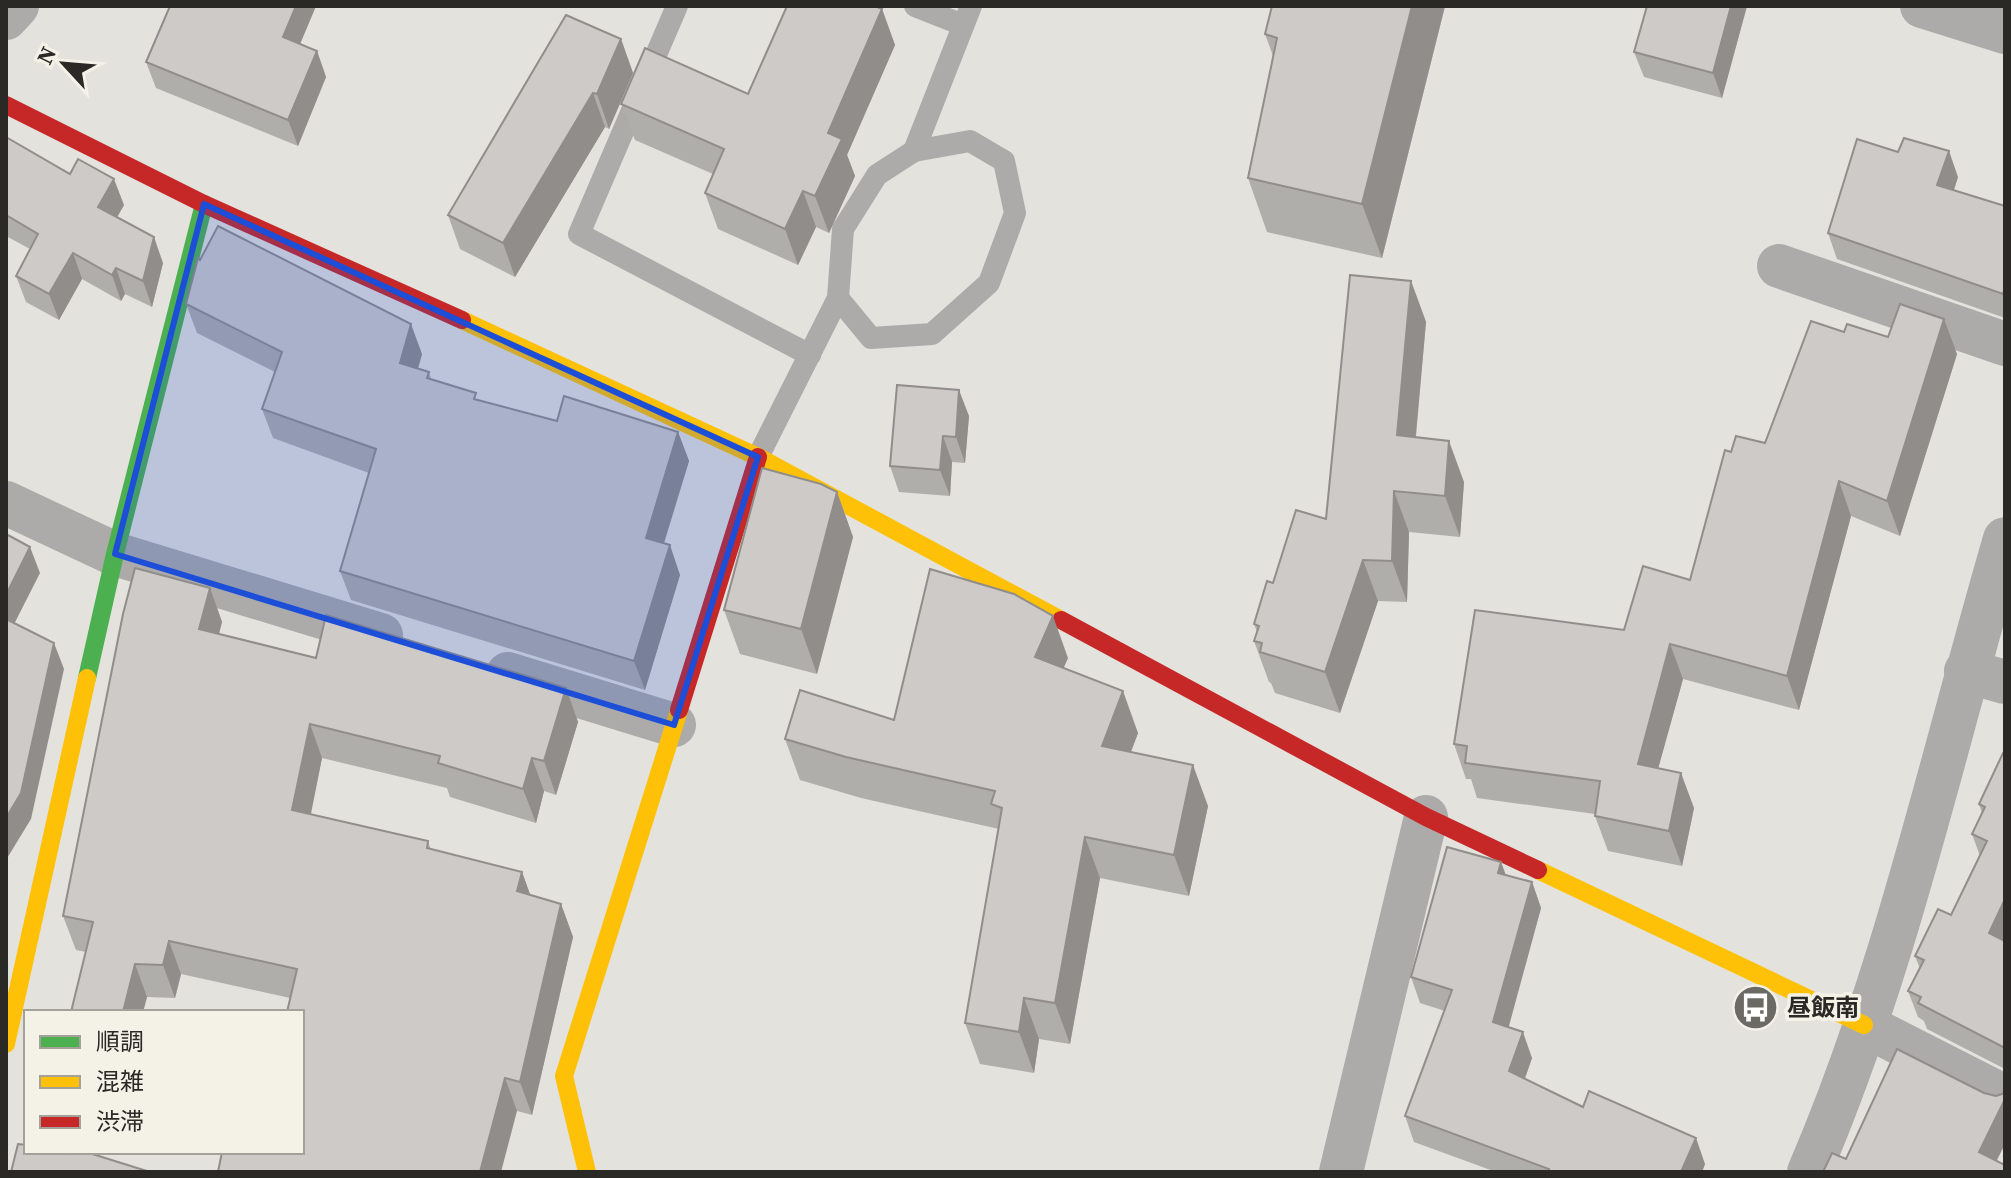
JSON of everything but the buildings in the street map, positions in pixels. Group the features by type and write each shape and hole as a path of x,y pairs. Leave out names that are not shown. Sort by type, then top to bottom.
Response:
{"street":[{"path":"6,18 17,6"},
{"path":"1922,6 2005,32"},
{"path":"6,105 204,204 632,396 758,457 1426,817 1864,1025 2005,1097"},
{"path":"6,1044 115,554 204,204"},
{"path":"1779,266 2005,344"},
{"path":"587,1172 564,1076 758,457"},
{"path":"6,503 115,554 417,646"},
{"path":"1809,1172 1846,1087 1886,960 1986,677 2005,539"},
{"path":"463,660 674,725"},
{"path":"1341,1172 1426,817"}],"lane":[{"path":"677,6 579,234 810,355"},
{"path":"914,151 967,15 915,6"},
{"path":"758,457 838,298 843,229 877,175 914,151 970,141 1004,161 1015,213 989,283 932,334 871,338 838,298"}],"highlighted area":[{"path":"204,204 758,457 674,725 115,554"}],"traffic: fast":[{"path":"87,678 115,554 204,204"}],"traffic: slow":[{"path":"462,320 758,457 1061,620"},
{"path":"6,1044 87,678"},
{"path":"587,1172 564,1076 679,710"},
{"path":"1538,870 1864,1025"}],"traffic: jam":[{"path":"6,105 204,204 462,320"},
{"path":"679,710 758,457"},
{"path":"1061,620 1426,817 1538,870"}],"place":[{"name":"昼飯南","path":"1756,1007"}]}
